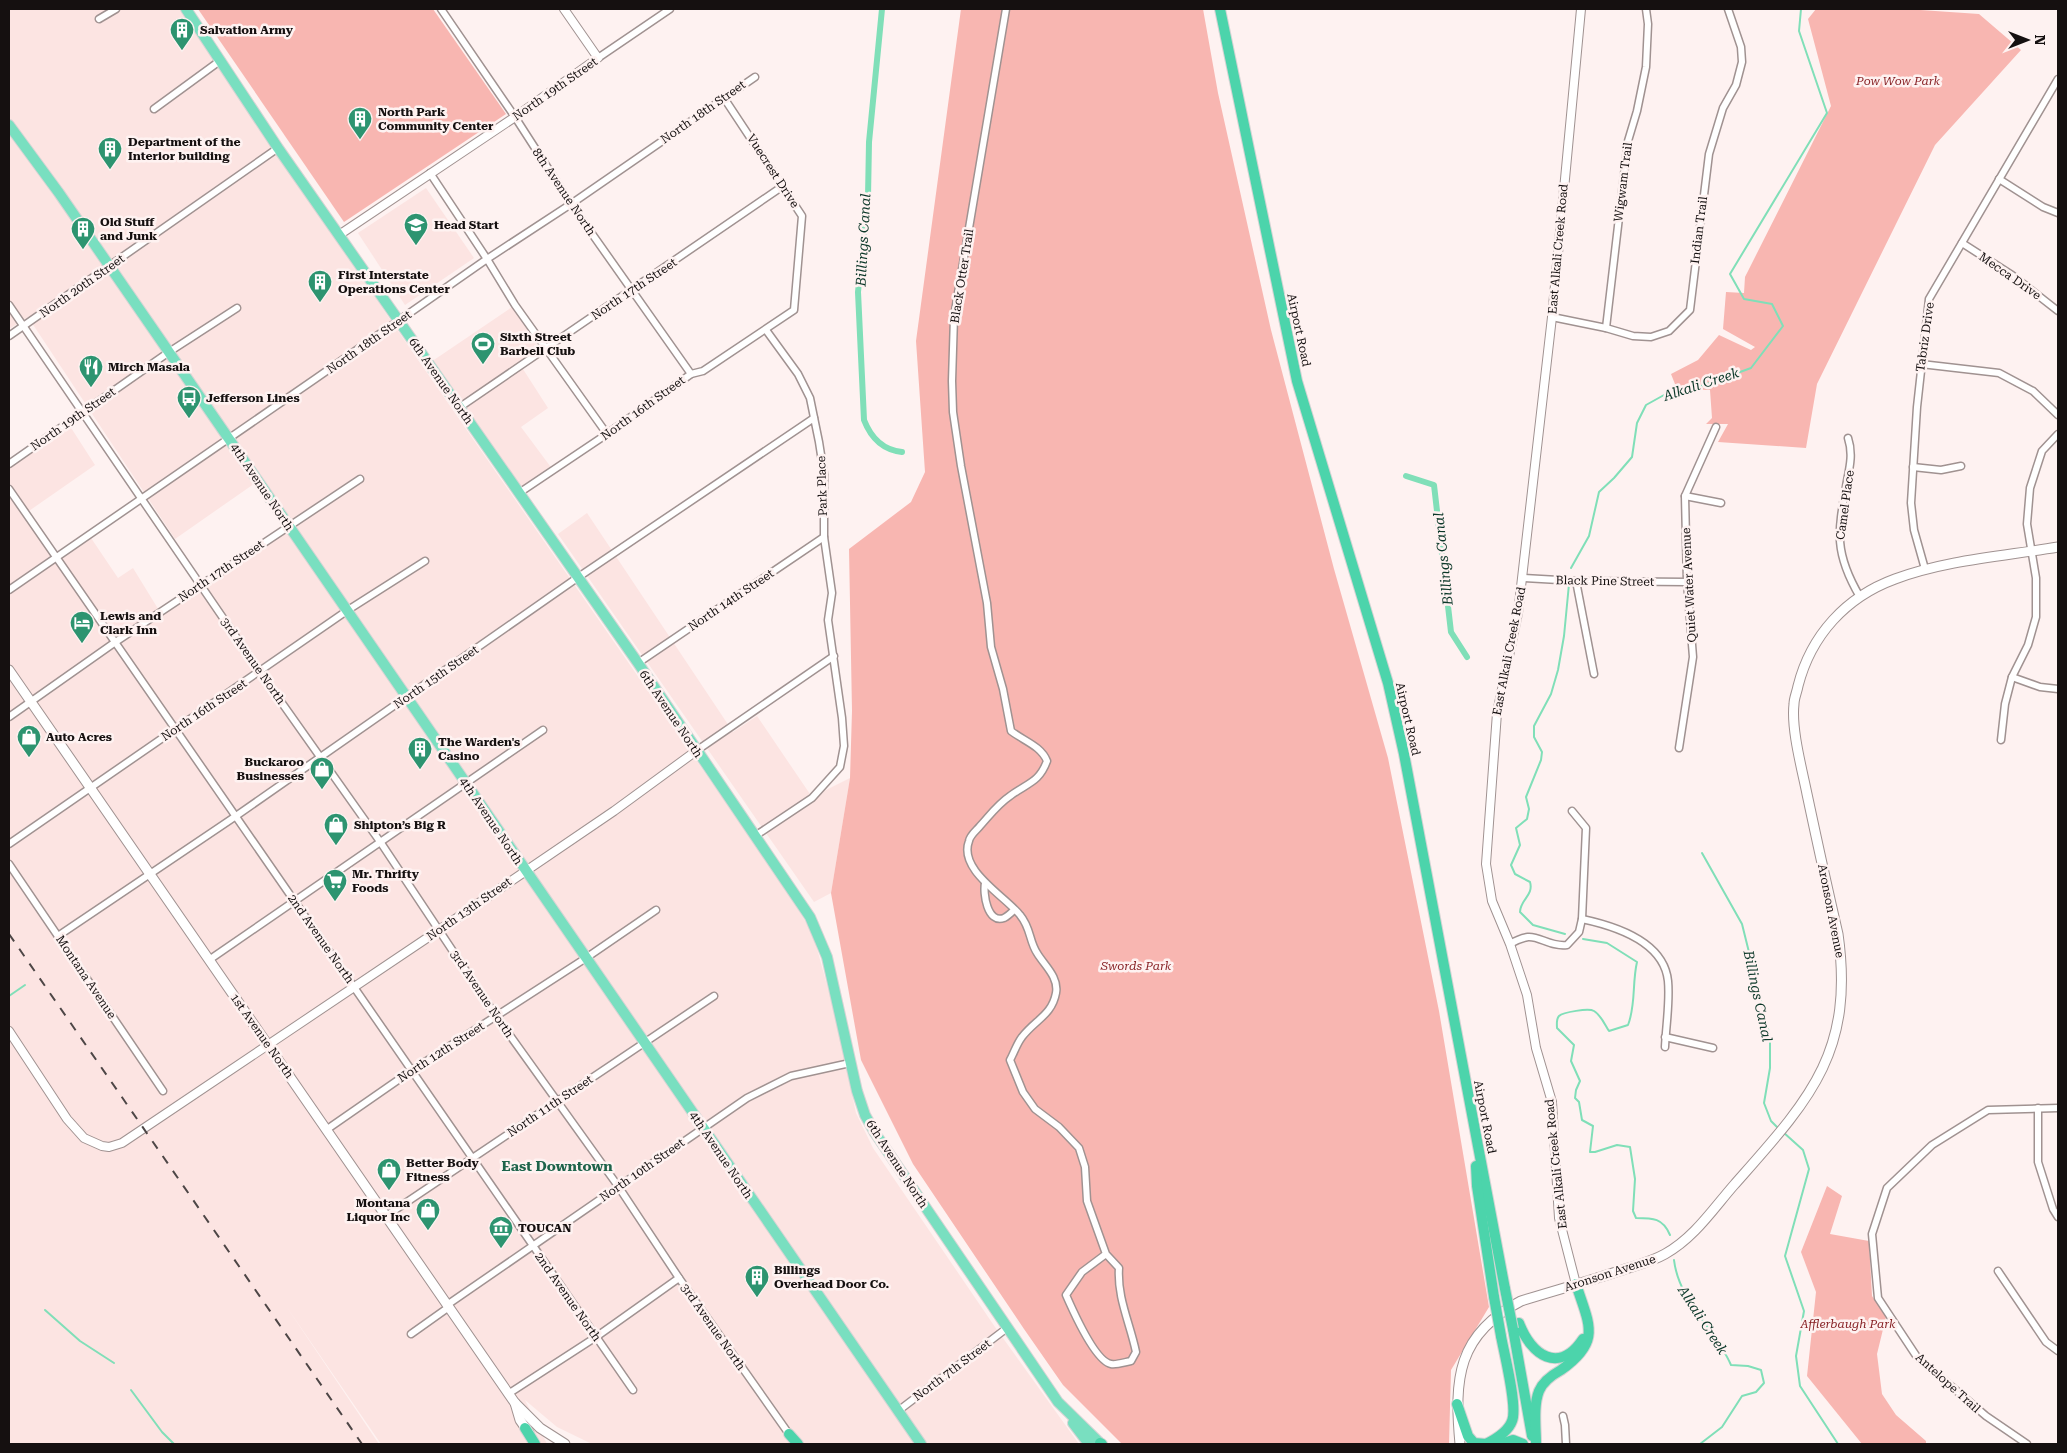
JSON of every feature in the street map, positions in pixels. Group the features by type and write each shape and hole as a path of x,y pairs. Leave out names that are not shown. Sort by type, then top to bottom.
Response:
{"highway":[{"name":"Airport Road","path":"1220,9 1297,381 1388,684 1402,745 1505,1289 1516,1326 1535,1444"},
{"path":"1457,1404 1468,1436 1474,1443 1486,1444 1509,1428 1513,1419 1513,1402 1477,1186 1475,1130"},
{"path":"1535,1444 1536,1406 1540,1389 1546,1381 1578,1357 1585,1349 1588,1338 1588,1324 1576,1284"},
{"path":"1516,1326 1530,1345 1543,1355 1555,1358 1566,1356 1576,1348 1583,1340 1588,1324"},
{"path":"524,1428 535,1444"},
{"path":"788,1439 798,1444"},
{"path":"1501,1444 1513,1440 1523,1444"}],"main road":[{"name":"6th Avenue North","path":"186,9 278,148 638,663 696,751 794,891 819,937 833,978 850,1063 865,1115 875,1134 1058,1402 1102,1444"},
{"name":"4th Avenue North","path":"9,125 348,610 406,698 645,1041 702,1128 921,1444"},
{"name":"Aronson Avenue","path":"1460,1444 1457,1404 1459,1377 1463,1363 1472,1345 1483,1329 1506,1308 1521,1301 1645,1263 1665,1254 1687,1239 1777,1136 1811,1091 1823,1070 1838,1021 1842,974 1838,934 1798,747 1794,704 1802,670 1816,640 1826,626 1840,612 1860,597 1894,579 1925,569 2058,547"},
{"name":"1st Avenue North","path":"9,670 508,1394 540,1428 565,1444"},
{"name":"1st Avenue North","path":"515,1402 524,1428 540,1444"},
{"path":"1058,1402 1089,1444"},
{"path":"1456,1444 1457,1404"}],"street":[{"path":"99,19 116,9"},
{"name":"8th Avenue North","path":"440,9 515,117 571,204 691,374"},
{"path":"564,9 598,58"},
{"name":"North 19th Street","path":"340,236 670,9"},
{"name":"Black Otter Trail","path":"985,883 974,868 967,853 969,840 1010,795 1033,783 1044,771 1047,761 1044,753 1011,731 991,647 987,602 961,466 953,412 954,317 1006,9"},
{"name":"East Alkali Creek Road","path":"1576,1284 1559,1218 1552,1102 1536,1048 1527,995 1510,944 1492,901 1486,864 1497,713 1518,613 1523,578 1552,317 1581,9"},
{"name":"Wigwam Trail","path":"1606,328 1628,141 1637,111 1646,67 1648,24 1646,9"},
{"name":"Indian Trail","path":"1552,317 1606,328 1633,336 1651,337 1669,331 1690,310 1709,154 1723,108 1736,85 1742,62 1741,47 1728,9"},
{"path":"154,109 221,60"},
{"name":"North 18th Street","path":"9,590 487,258 571,204 755,77"},
{"name":"Tabriz Drive","path":"1925,569 1914,530 1911,503 1921,364 1929,299 2058,79"},
{"name":"Vuecrest Drive","path":"724,98 802,216 794,310"},
{"name":"North 20th Street","path":"9,336 278,148"},
{"path":"430,174 487,258 515,305 606,434"},
{"path":"1999,179 2043,207 2058,213"},
{"name":"North 17th Street","path":"460,407 783,186"},
{"name":"Mecca Drive","path":"1962,243 2012,275 2058,310"},
{"name":"3rd Avenue North","path":"9,305 260,672 381,843 496,1016 618,1186 788,1439"},
{"name":"North 19th Street","path":"9,464 169,352 236,308"},
{"name":"North 16th Street","path":"519,493 691,374 703,371 794,310"},
{"name":"Park Place","path":"755,836 812,798 840,767 844,746 840,700 828,620 832,593 824,537 824,474 814,418 810,398 798,374 766,330"},
{"path":"1921,364 1999,373 2033,391 2058,415"},
{"name":"North 15th Street","path":"58,936 236,816 577,578 814,418"},
{"name":"Quiet Water Avenue","path":"1679,748 1693,657 1687,582 1685,496 1716,427"},
{"path":"2001,740 2005,704 2012,677 2028,645 2036,617 2037,593 2027,524 2030,488 2042,451 2058,434"},
{"name":"Camel Place","path":"1848,438 1852,451 1840,520 1840,551 1846,570 1860,597"},
{"path":"1913,467 1948,470 1962,466"},
{"name":"North 17th Street","path":"9,716 114,643 360,479"},
{"name":"2nd Avenue North","path":"9,489 174,731 236,816 633,1390"},
{"path":"1685,496 1721,503"},
{"name":"North 14th Street","path":"638,663 824,537"},
{"name":"North 16th Street","path":"9,844 348,610 425,561"},
{"name":"Black Pine Street","path":"1523,578 1576,581 1687,582"},
{"path":"1576,581 1594,674"},
{"name":"North 13th Street","path":"9,1031 67,1119 84,1138 102,1146 116,1146 152,1125 614,811 696,751 834,656"},
{"path":"2012,677 2040,687 2058,689"},
{"path":"209,960 543,730"},
{"path":"1510,944 1528,937 1558,946 1567,945 1579,932 1582,919 1586,828 1572,811"},
{"name":"Montana Avenue","path":"9,864 163,1091"},
{"path":"985,883 1014,910 1030,930 1035,951 1054,978 1057,987 1052,1007 1022,1037 1010,1060 1023,1092 1035,1109 1059,1127 1079,1148 1085,1167 1087,1200 1106,1254 1119,1268 1118,1283 1121,1304 1132,1332 1136,1352 1131,1361 1112,1364 1102,1360 1066,1296 1082,1272 1106,1254"},
{"path":"985,883 983,892 985,902 992,914 998,918 1004,918 1014,910"},
{"name":"North 12th Street","path":"326,1130 411,1071 586,958 656,910"},
{"path":"1582,919 1596,922 1626,934 1651,947 1658,955 1668,979 1665,1047"},
{"name":"North 11th Street","path":"386,1216 714,996"},
{"path":"1665,1037 1713,1048"},
{"name":"North 10th Street","path":"411,1334 488,1275 747,1098 791,1076 850,1063"},
{"path":"2038,1108 2038,1162 2058,1217"},
{"name":"Antelope Trail","path":"2027,1444 1986,1416 1916,1357 1878,1298 1872,1234 1887,1188 1932,1145 1988,1110 2058,1108"},
{"path":"1998,1271 2046,1342 2058,1351"},
{"path":"508,1394 596,1337 679,1278"},
{"name":"North 7th Street","path":"898,1411 1007,1328"},
{"path":"1563,1416 1566,1444"}],"shaded area":[{"path":"9,9 185,9 389,318 785,888 813,934 833,1007 856,1113 873,1148 995,1327 1079,1444 592,1444 557,1427 525,1400 547,1444 381,1444 286,1306 379,1444 9,1444 9,463 66,420 95,465 26,513 56,557 89,535 118,578 133,568 160,612 288,526 258,481 175,539 28,317 9,329"},
{"name":"Head Start","path":"426,188 474,258 405,305 358,233"},
{"path":"515,305 545,349 521,366 548,408 521,427 553,470 519,493 428,364"},
{"path":"587,513 733,732 757,716 812,797 850,778 831,893 814,902 558,534"}],"green space":[{"path":"198,9 433,9 506,114 344,222"},
{"name":"Swords Park","path":"961,9 1203,9 1218,93 1271,330 1334,569 1388,758 1439,1011 1489,1307 1451,1370 1449,1444 1122,1444 1063,1385 1024,1329 913,1164 861,1060 831,893 850,778 852,711 849,549 911,502 925,472 916,341"},
{"name":"Pow Wow Park","path":"1816,9 1906,9 1979,14 2021,50 1935,145 1817,384 1806,448 1718,442 1728,424 1706,424 1712,418 1710,390 1677,389 1671,374 1698,360 1719,335 1751,350 1755,347 1723,329 1726,292 1744,293 1745,277 1831,106 1808,19"},
{"name":"Afflerbaugh Park","path":"1827,1186 1842,1196 1830,1234 1869,1241 1872,1296 1886,1317 1877,1354 1882,1394 1896,1415 1926,1441 1926,1444 1862,1444 1807,1376 1816,1292 1801,1252"}],"waterway":[{"name":"Billings Canal","path":"882,9 869,142 868,197 858,292 864,420 878,442 889,449 902,452"},
{"name":"Alkali Creek","path":"1571,568 1589,536 1599,492 1632,457 1637,423 1646,405 1664,395 1685,392 1751,368 1783,326 1772,304 1744,299 1730,274 1827,113 1799,31 1801,9"},
{"name":"Billings Canal","path":"1406,476 1434,485 1451,632 1467,657"},
{"name":"Alkali Creek","path":"1565,934 1533,925 1520,912 1531,887 1530,882 1515,874 1511,865 1520,845 1516,828 1527,819 1529,809 1526,797 1541,760 1542,752 1534,737 1534,726 1551,694 1558,670 1564,636 1569,584"},
{"name":"Billings Canal","path":"1702,853 1742,924 1770,1037 1770,1068 1764,1103 1771,1121 1779,1129"},
{"name":"Alkali Creek","path":"1583,939 1607,943 1637,962 1632,1010 1628,1025 1609,1031 1599,1015 1591,1010 1565,1013 1557,1019 1557,1028 1574,1045 1571,1061 1580,1081 1575,1098 1579,1102 1582,1120 1593,1126 1590,1152 1617,1145 1630,1147 1635,1179 1633,1211 1636,1218 1657,1220 1664,1225 1670,1235"},
{"path":"9,996 25,985"},
{"name":"Billings Canal","path":"1783,1132 1803,1150 1809,1169 1785,1256 1804,1311 1796,1356 1800,1386 1838,1444"},
{"name":"Alkali Creek","path":"1674,1260 1677,1275 1690,1302 1716,1339 1731,1365 1748,1366 1761,1370 1764,1383 1756,1392 1742,1396 1722,1427 1700,1444"},
{"path":"45,1310 80,1341 114,1363"},
{"path":"131,1390 162,1432 174,1444"}],"railway":[{"path":"9,934 362,1444"}],"place":[{"name":"Salvation Army","path":"182,51"},
{"name":"North Park Community Center","path":"360,140"},
{"name":"Department of the Interior building","path":"110,170"},
{"name":"Head Start","path":"416,246"},
{"name":"Old Stuff and Junk","path":"83,250"},
{"name":"First Interstate Operations Center","path":"320,303"},
{"name":"Sixth Street Barbell Club","path":"483,365"},
{"name":"Mirch Masala","path":"91,388"},
{"name":"Jefferson Lines","path":"189,419"},
{"name":"Lewis and Clark Inn","path":"82,644"},
{"name":"Auto Acres","path":"29,758"},
{"name":"The Warden's Casino","path":"420,770"},
{"name":"Buckaroo Businesses","path":"322,790"},
{"name":"Shipton’s Big R","path":"336,846"},
{"name":"Mr. Thrifty Foods","path":"335,902"},
{"name":"Better Body Fitness","path":"389,1191"},
{"name":"Montana Liquor Inc","path":"428,1231"},
{"name":"TOUCAN","path":"501,1249"},
{"name":"Billings Overhead Door Co.","path":"757,1298"}],"district":[{"name":"East Downtown","path":"557,1166"}]}
